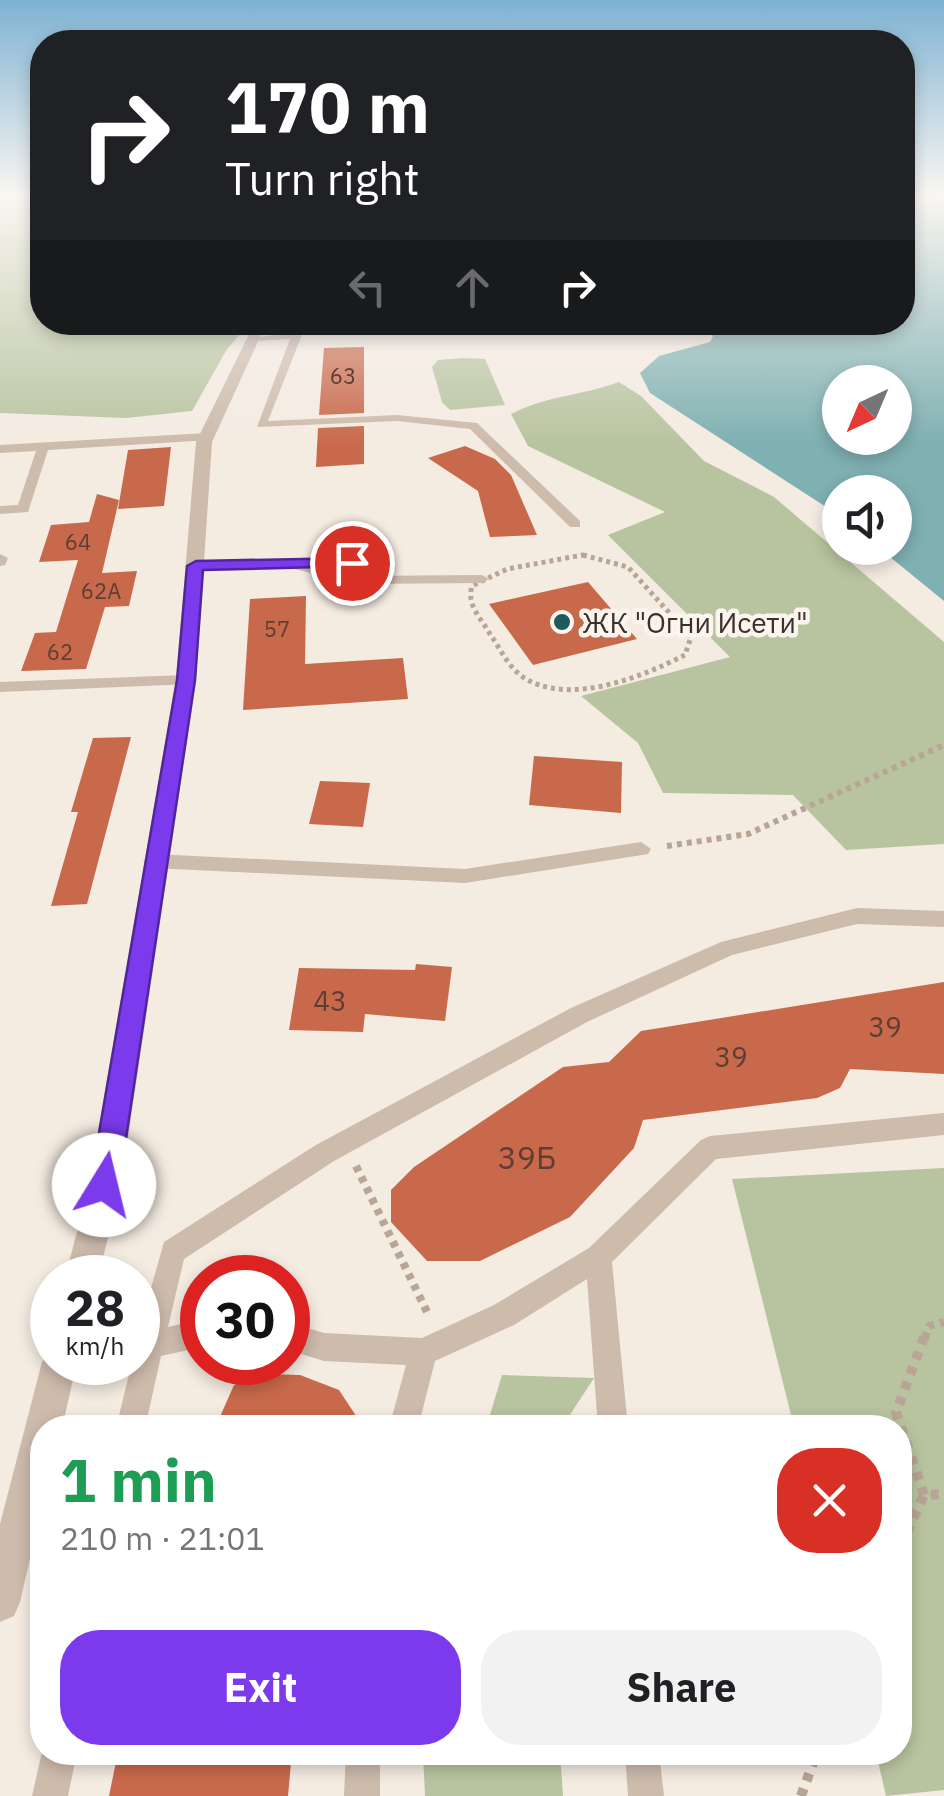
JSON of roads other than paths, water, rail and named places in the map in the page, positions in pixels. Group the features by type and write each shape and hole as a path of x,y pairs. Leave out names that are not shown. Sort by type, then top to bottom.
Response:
{"street":[{"path":"87,1255 104,1185 186,680 206,437 255,335"},
{"path":"47,1415 54,1385"},
{"path":"0,1602 30,1482"}],"lane":[{"path":"288,335 294,336 261,425 397,418 474,426 575,524"},
{"path":"0,448 206,437"},
{"path":"0,510 23,508 42,450"},
{"path":"196,566 352,563"},
{"path":"292,564 357,580 482,579"},
{"path":"0,687 186,680"},
{"path":"154,861 465,876 641,849"},
{"path":"160,1294 174,1251 344,1142 580,1015 728,948 858,916 944,918"},
{"path":"310,1343 324,1347 433,1348 504,1315 598,1257 710,1148 944,1124"},
{"path":"598,1257 612,1415"},
{"path":"407,1415 433,1348"},
{"path":"132,1415 137,1385"},
{"path":"50,1796 57,1765"},
{"path":"362,1796 363,1765"},
{"path":"643,1765 646,1796"}],"water":[{"path":"915,278 944,278 944,601 900,565 912,565 912,475 822,475 822,504 650,393 640,373 659,356 710,342 712,335 915,335"}],"place":[{"name":"ЖК \"Огни Исети\"","path":"562,622"}]}
